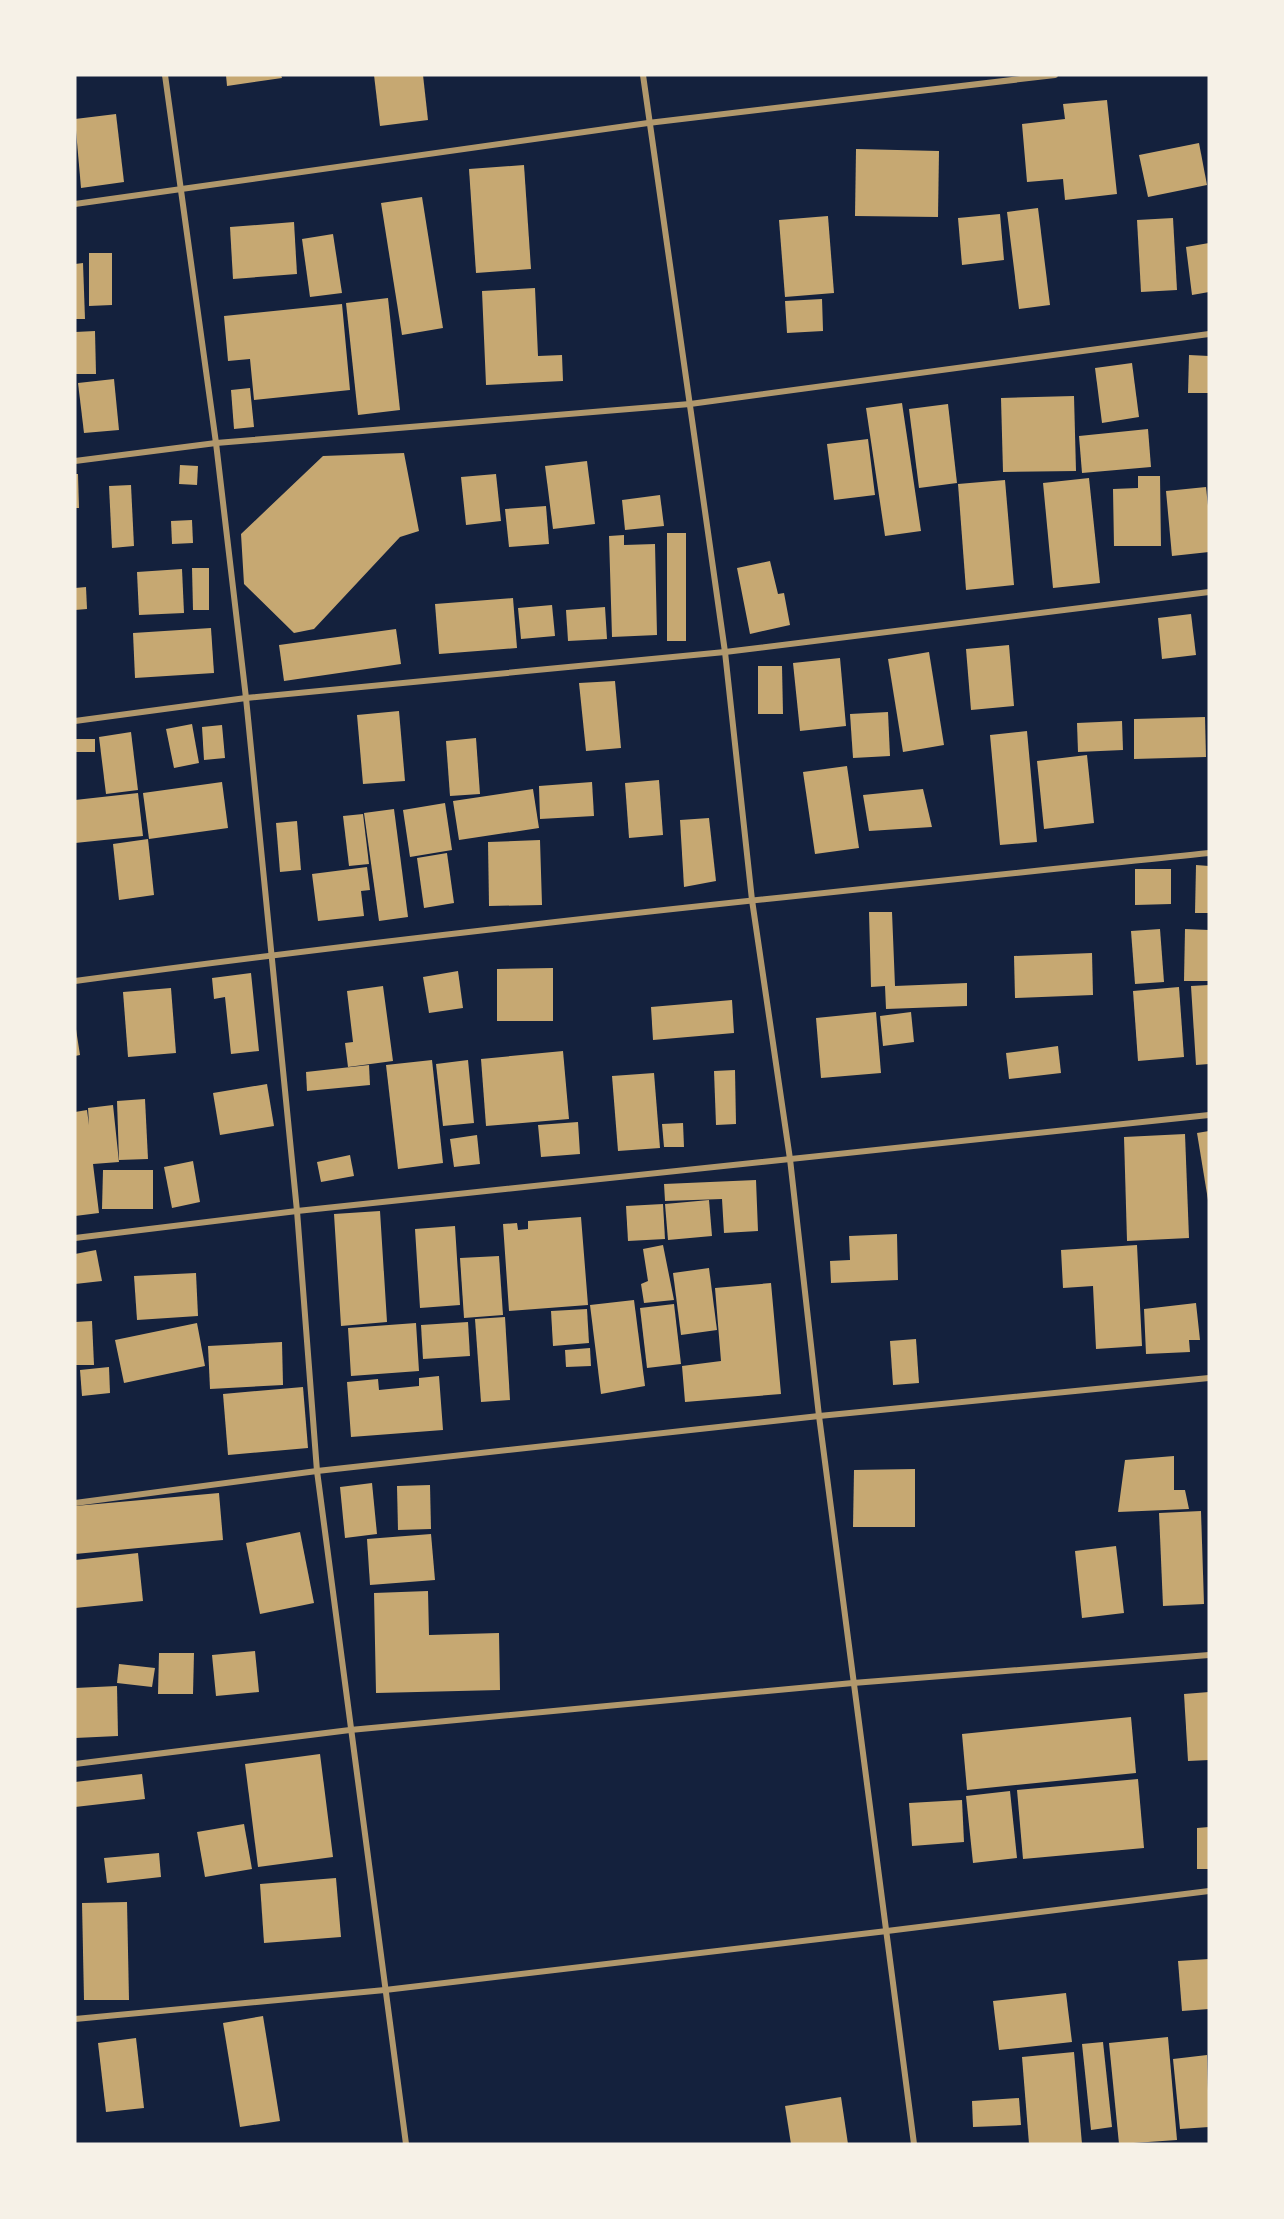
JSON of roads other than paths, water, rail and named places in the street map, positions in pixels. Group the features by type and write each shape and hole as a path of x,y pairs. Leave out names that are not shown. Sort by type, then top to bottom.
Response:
{"street":[{"path":"165,75 216,443 246,698 297,1211 317,1471 406,2144"},
{"path":"643,75 648,123 725,652 752,900 790,1159 819,1416 914,2144"},
{"path":"75,204 648,123 1055,75"},
{"path":"75,461 216,443 690,404 1209,334"},
{"path":"75,721 246,698 725,652 1209,592"},
{"path":"75,981 272,955 752,900 1209,853"},
{"path":"75,1238 297,1211 1209,1115"},
{"path":"75,1503 317,1471 819,1416 1209,1378"},
{"path":"75,1764 350,1730 853,1683 1209,1655"},
{"path":"75,2019 385,1990 1209,1891"}]}
